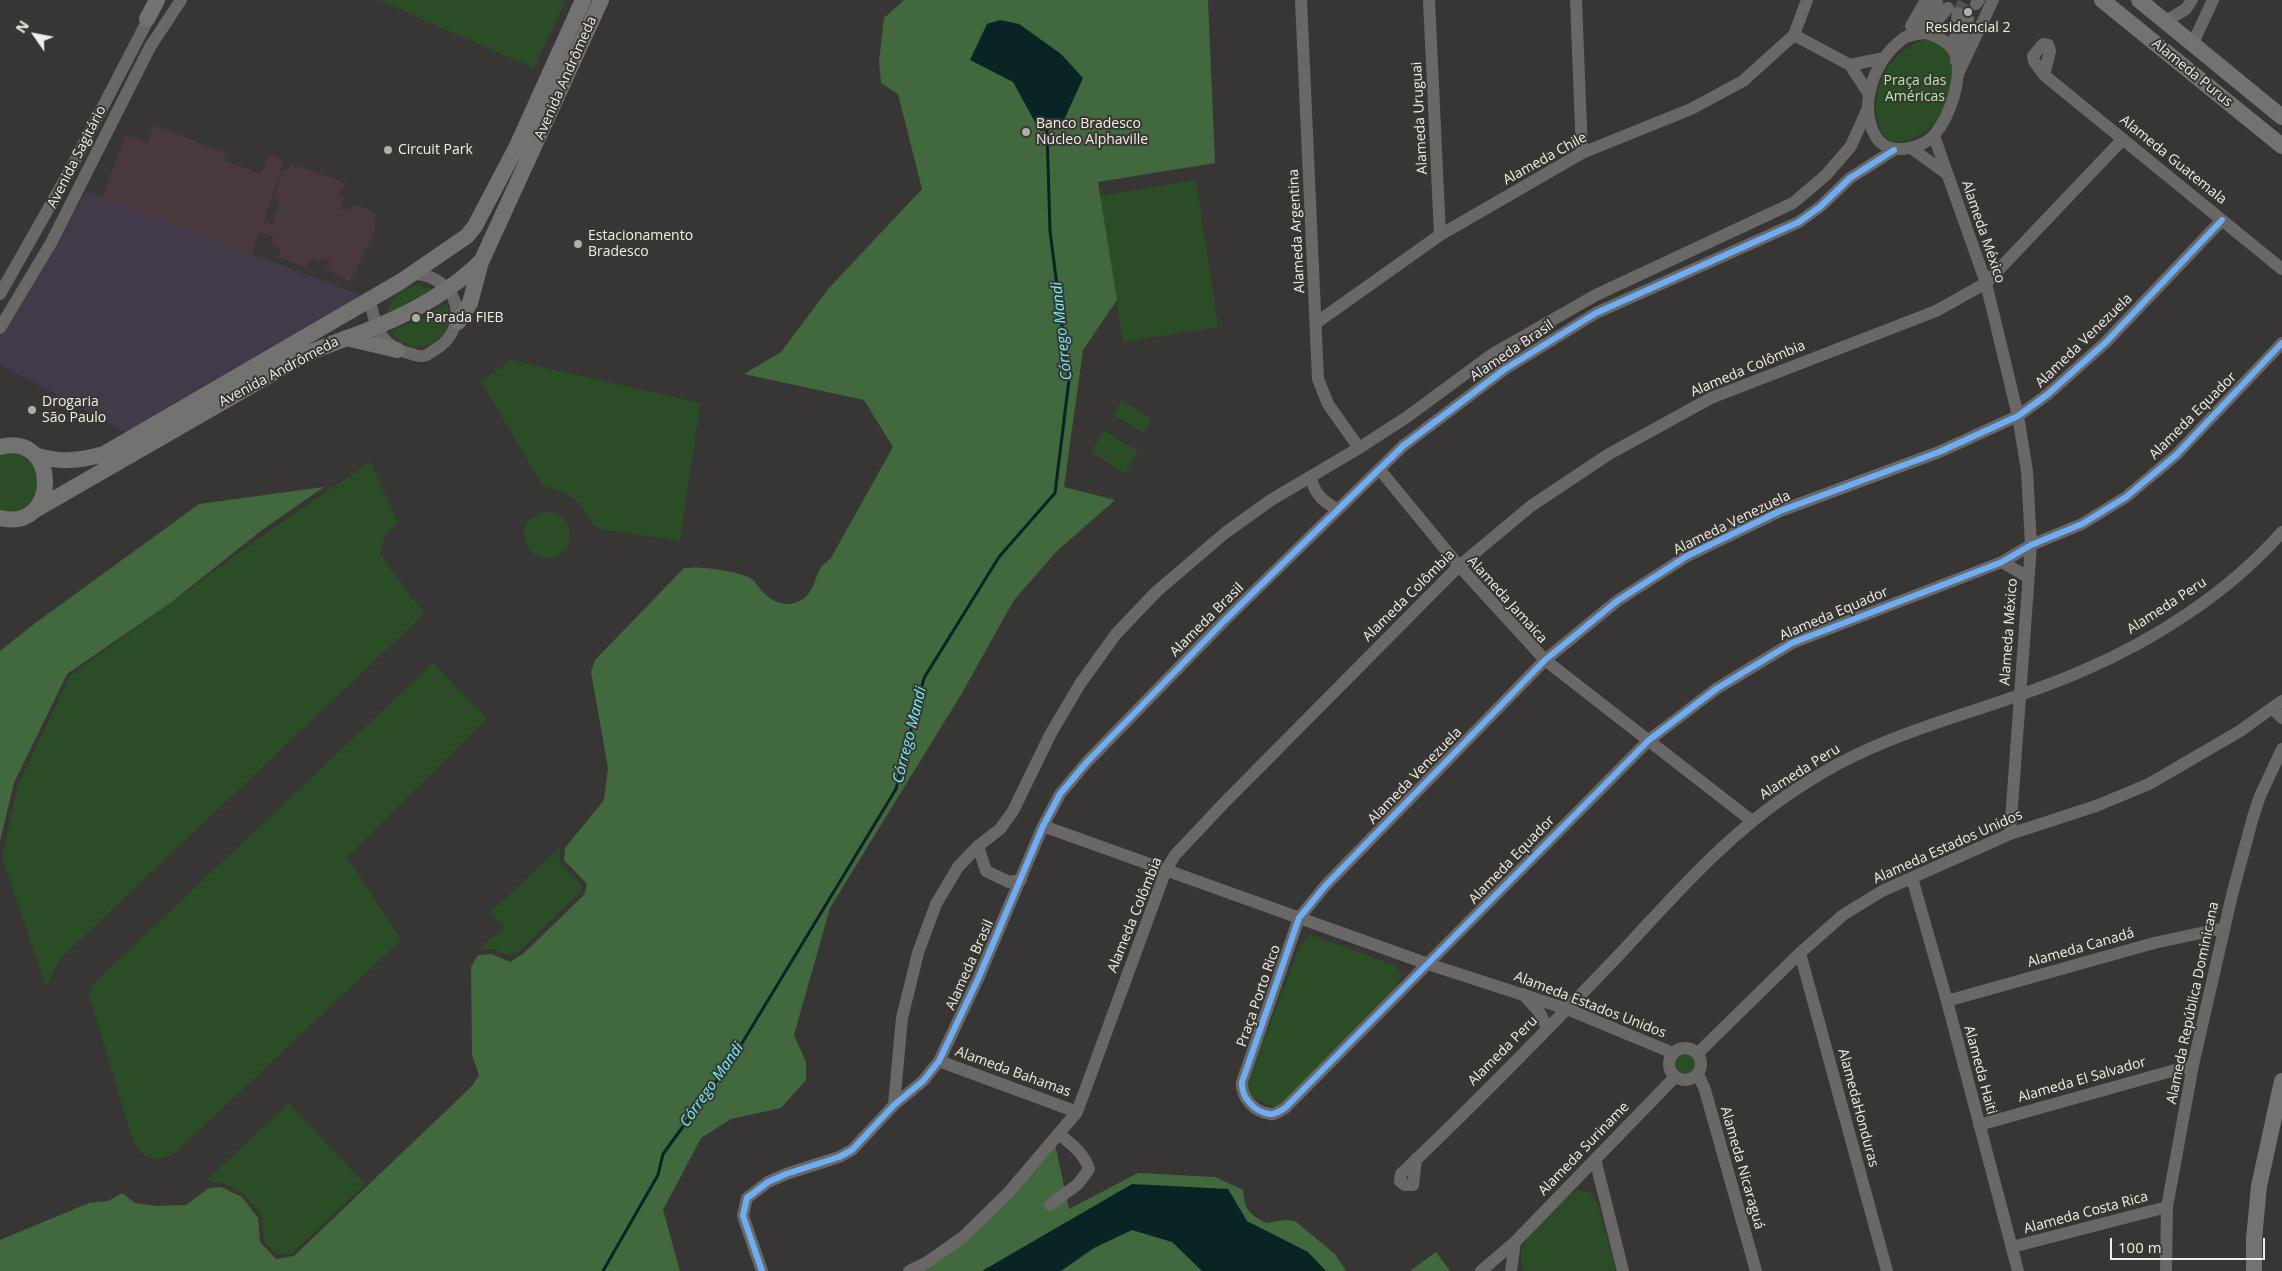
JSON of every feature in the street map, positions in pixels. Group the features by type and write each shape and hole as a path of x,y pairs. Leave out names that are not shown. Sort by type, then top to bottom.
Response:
{"main road":[{"path":"147,19 159,0"},
{"name":"Avenida Andrômeda","path":"0,447 20,447 35,455 57,460 80,461 104,454 412,274 457,245 473,229 516,148 583,0"},
{"name":"Avenida Andrômeda","path":"19,518 299,358 343,338 377,327 466,277 482,260 601,0"},
{"name":"Alameda Purus","path":"2102,0 2282,146"},
{"name":"Alameda Purus","path":"2139,0 2282,117"},
{"path":"548,76 553,83 562,86"},
{"path":"537,99 545,101 552,110"},
{"path":"458,322 470,303 482,260"},
{"path":"343,338 397,350"},
{"path":"35,455 46,474 47,484 45,495 35,510"},
{"path":"0,518 19,518"},
{"path":"0,531 19,518"},
{"path":"2254,1271 2254,1239 2259,1186 2281,1091"}],"street":[{"name":"Avenida Sagitário","path":"0,328 51,243 150,47 181,0"},
{"name":"Alameda Argentina","path":"1300,0 1318,379 1328,404 1359,448"},
{"name":"Alameda Uruguai","path":"1429,0 1440,235"},
{"path":"1576,0 1582,153"},
{"path":"1807,0 1794,35 1850,65 1869,94"},
{"path":"1906,37 1917,0"},
{"path":"1956,64 1993,0"},
{"path":"2166,21 2186,9 2192,0"},
{"path":"2193,43 2213,0"},
{"path":"1947,9 1956,64 1953,104 1934,136 1911,148 1894,150 1883,146 1876,136 1868,108 1869,94 1874,76 1884,58 1906,37 1947,9"},
{"path":"1926,33 1947,9"},
{"name":"Avenida Sagitário","path":"0,294 68,174 147,19"},
{"path":"1906,37 1926,33 1943,40 1956,64"},
{"name":"Alameda Chile","path":"1316,322 1440,235 1582,153 1691,109 1743,81 1794,35"},
{"path":"137,40 150,47"},
{"path":"1850,65 1884,58"},
{"name":"Alameda Guatemala","path":"2044,75 2282,269"},
{"name":"Alameda Brasil","path":"894,1105 902,1018 918,953 939,897 958,867 978,846 1000,829 1013,811 1080,684 1116,634 1156,592 1225,533 1271,500 1407,417 1491,355 1596,295 1793,203 1826,175 1851,146 1868,108"},
{"name":"Alameda México","path":"1934,136 1986,283 2018,416 2027,471 2028,577 2010,834"},
{"name":"Alameda Colômbia","path":"909,1271 929,1261 963,1236 1009,1192 1077,1112 1166,870 1175,855 1459,566 1531,506 1609,454 1711,398 1936,311 1986,283 2123,139"},
{"name":"Alameda México","path":"1911,148 1947,174"},
{"name":"Alameda Brasil","path":"762,1271 743,1216 747,1198 768,1182 786,1174 839,1158 852,1150 894,1105 923,1081 939,1060 978,979 1043,826 1060,794 1087,762 1224,621 1337,509 1420,431 1505,369 1596,313 1678,274 1799,222 1821,206 1850,178 1894,150"},
{"name":"Alameda Venezuela","path":"1299,918 1326,885 1545,660 1617,601 1687,556 1780,511 1939,452 2018,416 2048,394 2105,343 2222,220"},
{"path":"369,298 381,336 397,350 423,356 443,345 451,337 458,322 456,304 447,288 430,276 412,274"},
{"name":"Alameda Equador","path":"1242,1082 1242,1090 1247,1101 1270,1114 1277,1114 1649,740 1716,689 1792,642 2002,562 2082,524 2126,496 2176,455 2282,343"},
{"path":"1407,417 1420,431"},
{"name":"Alameda Jamaica","path":"1380,470 1459,566 1545,660 1752,821"},
{"path":"1311,476 1314,491 1337,509"},
{"name":"Alameda Peru","path":"1416,1159 1567,1009 1719,849 1752,821 1793,792 1838,764 1883,743 2081,672 2161,631 2221,588 2282,532"},
{"path":"2002,562 2028,577"},
{"name":"Alameda Estados Unidos","path":"1698,1053 1800,953 1844,915 1882,891 2010,834 2096,806 2149,784 2240,731 2277,704 2282,718"},
{"name":"Alameda República Dominicana","path":"2166,1271 2167,1207 2193,1065 2224,928 2253,817 2260,796 2282,749"},
{"name":"Alameda Estados Unidos","path":"1043,826 1428,964 1567,1009 1673,1053"},
{"path":"978,846 986,871 1009,882 1021,880"},
{"name":"Alameda Haiti","path":"1912,878 1947,1001 2018,1271"},
{"name":"Praça Porto Rico","path":"1242,1082 1299,918"},
{"name":"Alameda Canadá","path":"1947,1001 2154,943 2224,928"},
{"name":"AlamedaHonduras","path":"1800,953 1887,1271"},
{"path":"1523,994 1540,1013 1547,1028"},
{"path":"1683,1048 1694,1050 1698,1053 1702,1064 1698,1074 1689,1080 1675,1077 1669,1067 1673,1053 1683,1048"},
{"name":"Alameda Bahamas","path":"939,1060 1077,1112"},
{"name":"Alameda El Salvador","path":"1979,1125 2193,1065"},
{"name":"Alameda Nicaraguá","path":"1698,1074 1705,1090 1756,1271"},
{"name":"Alameda Suriname","path":"1481,1271 1515,1242 1675,1077"},
{"path":"1050,1206 1078,1184 1088,1169 1086,1160 1059,1134"},
{"path":"1595,1159 1624,1271"},
{"name":"Alameda Costa Rica","path":"2012,1247 2167,1207"},
{"path":"1511,1271 1515,1242"}],"shaded area":[{"path":"154,125 226,153 223,160 261,174 269,153 284,161 264,221 272,225 280,200 274,198 283,169 289,170 291,164 346,183 337,196 345,195 341,209 348,212 353,205 366,208 376,215 373,235 350,282 325,268 331,260 324,258 320,263 312,259 305,267 278,257 281,249 271,245 274,238 260,232 251,254 102,197 126,135 147,143"},
{"path":"86,191 363,296 131,435 0,364 0,338"}],"green space":[{"path":"378,0 566,0 534,68"},
{"path":"904,0 1208,0 1215,163 1098,182 1117,300 1083,350 1064,487 1115,500 1057,551 1014,600 962,693 830,908 794,1035 806,1062 806,1080 781,1108 731,1119 701,1138 663,1210 680,1271 0,1271 0,1240 89,1203 108,1201 122,1193 135,1203 156,1206 186,1205 209,1188 221,1187 242,1197 258,1218 260,1242 276,1259 294,1256 472,1086 479,1075 472,1055 471,967 478,955 492,954 510,962 524,953 584,895 587,884 564,860 565,848 604,800 608,768 591,672 595,660 684,568 715,569 749,577 766,595 781,603 792,604 803,599 812,589 821,568 831,558 893,447 864,400 744,374 781,352 829,288 922,189 898,94 881,83 879,62 884,18"},
{"name":"Praça das Américas","path":"1930,38 1945,47 1949,54 1952,80 1945,108 1931,126 1916,137 1898,142 1890,140 1884,135 1879,126 1876,111 1876,97 1885,71 1904,50"},
{"path":"1196,180 1218,327 1123,342 1100,196"},
{"path":"418,285 435,290 387,316 393,299 401,291"},
{"path":"447,303 449,316 447,328 441,337 432,343 410,346 400,341 391,331 418,320"},
{"path":"511,360 700,403 680,541 601,529 593,524 582,507 572,498 562,492 543,486 481,381"},
{"path":"1122,400 1152,419 1144,433 1113,415"},
{"path":"1103,430 1138,451 1125,474 1091,452"},
{"path":"0,451 29,456 40,472 34,502 16,513 0,512"},
{"path":"370,462 398,522 385,535 380,554 424,614 61,958 46,986 2,857 18,785 70,676 265,534"},
{"path":"324,487 262,530 169,604 67,674 14,783 0,841 0,651 34,624 199,504"},
{"path":"543,512 551,512 560,516 566,522 570,535 566,548 560,554 551,558 543,558 534,554 528,548 524,539 524,531 528,522 534,516"},
{"path":"433,663 487,718 347,857 401,940 175,1153 161,1158 149,1158 140,1151 132,1138 89,994 94,983"},
{"path":"560,847 559,862 582,885 580,892 521,950 510,956 492,949 478,950 504,927 490,913"},
{"path":"1310,935 1395,965 1402,976 1394,989 1280,1106 1273,1107 1249,1095 1247,1085 1300,945"},
{"path":"1685,1053 1693,1056 1696,1064 1693,1072 1685,1075 1677,1072 1674,1064 1677,1056"},
{"path":"289,1103 365,1184 292,1253 277,1254 264,1241 262,1216 244,1194 221,1182 207,1180"},
{"path":"1055,1144 1069,1209 1138,1173 1215,1177 1243,1190 1248,1210 1266,1223 1286,1220 1295,1221 1335,1254 1346,1271 918,1271"},
{"path":"1577,1190 1590,1192 1598,1205 1616,1271 1523,1271 1522,1251 1530,1235 1553,1209"},
{"path":"1436,1252 1450,1271 1410,1271"}],"water":[{"path":"1000,20 1019,24 1061,54 1083,78 1060,129 1040,131 1013,82 970,60 987,24"},
{"path":"1132,1184 1228,1189 1247,1221 1308,1252 1326,1271 1202,1271 1172,1242 1132,1230 1094,1248 1061,1271 982,1271"}],"waterway":[{"name":"Córrego Mandi","path":"603,1271 658,1175 663,1154 733,1058 896,789 924,678 999,557 1055,493 1069,380 1050,231 1047,130"}],"tunnel":[{"path":"1958,13 1965,0"}],"cycle path":[{"path":"762,1271 743,1216 747,1198 768,1182 786,1174 839,1157 852,1150 894,1105 923,1081 939,1061 978,979 1043,826 1060,794 1087,762 1224,621 1403,446 1505,369 1596,313 1799,222 1821,206 1850,178 1894,150"},
{"path":"2222,220 2105,343 2048,394 2018,416 1939,452 1780,511 1687,556 1617,601 1545,660 1326,885 1299,918 1242,1082 1246,1098 1254,1107 1264,1113 1276,1113 1285,1108 1649,740 1716,689 1792,643 2002,562 2031,545 2082,524 2126,497 2176,455 2282,343"}],"place":[{"name":"Residencial 2","path":"1968,12"},
{"name":"Banco Bradesco Núcleo Alphaville","path":"1026,132"},
{"name":"Circuit Park","path":"388,150"},
{"name":"Estacionamento Bradesco","path":"578,244"},
{"name":"Parada FIEB","path":"416,318"},
{"name":"Drogaria São Paulo","path":"32,410"}]}
